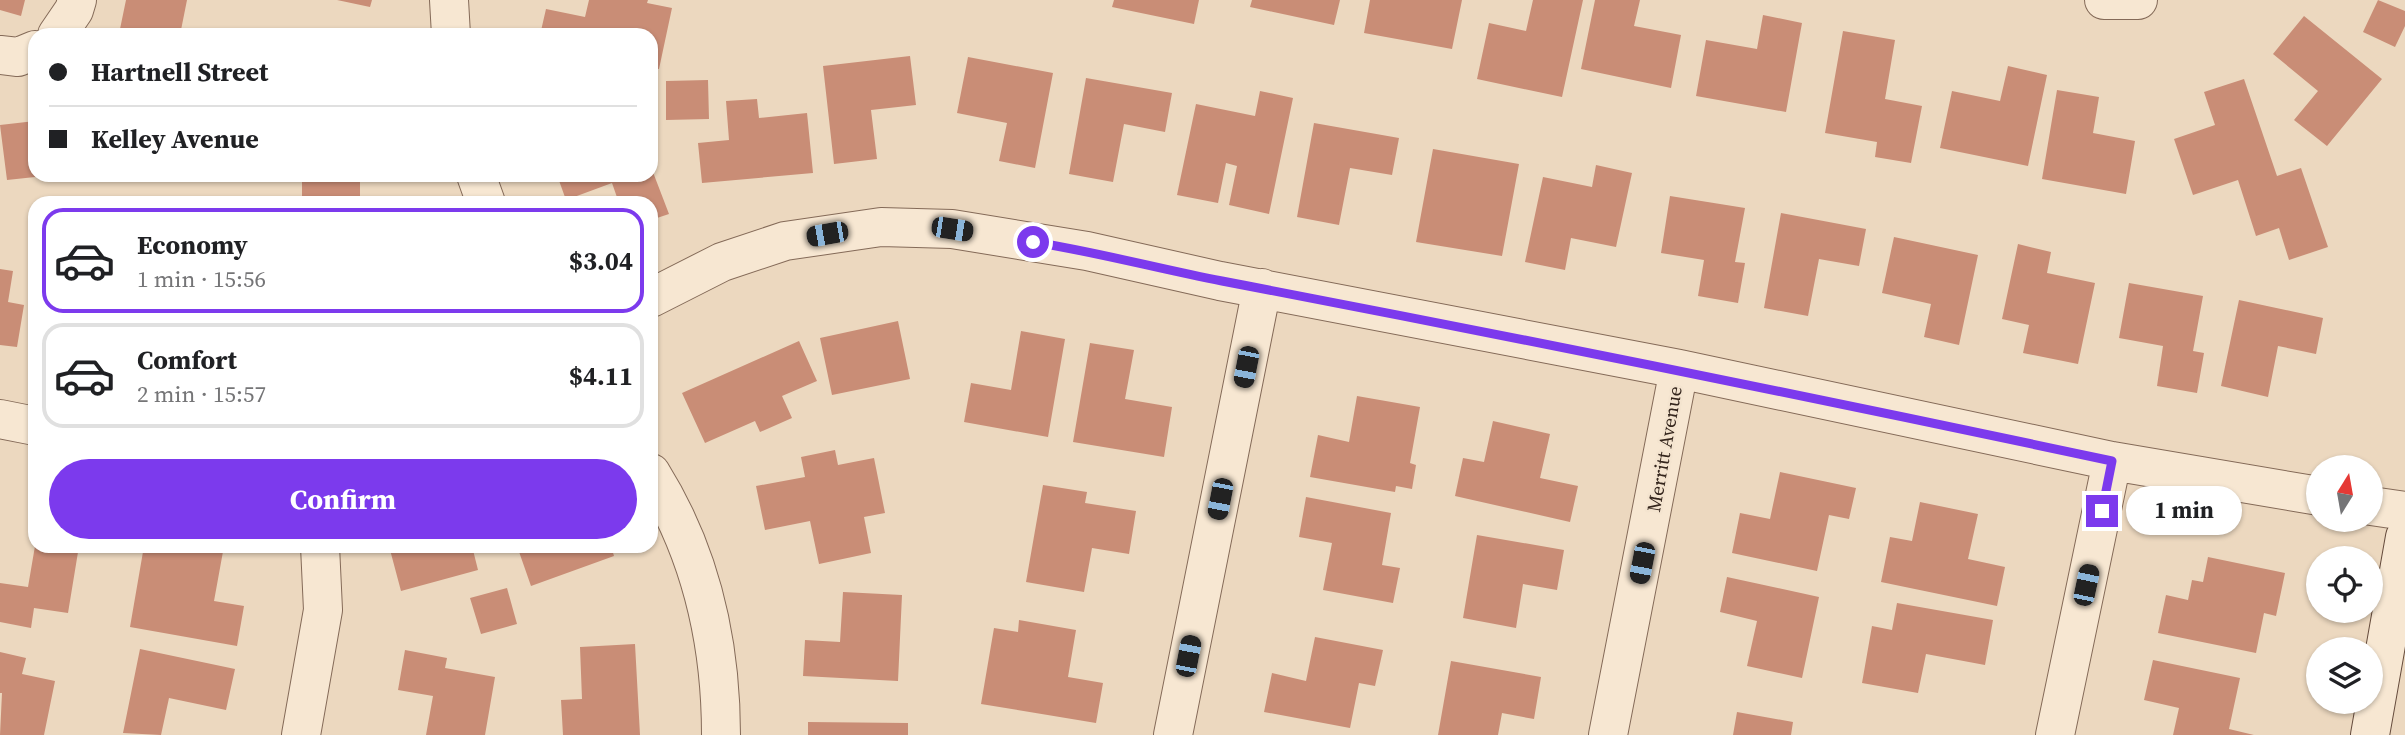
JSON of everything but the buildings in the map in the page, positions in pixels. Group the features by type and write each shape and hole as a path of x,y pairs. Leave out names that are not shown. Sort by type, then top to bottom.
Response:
{"street":[{"path":"62,28 74,10 77,0"},
{"path":"449,0 451,28"},
{"path":"2104,0 2138,0"},
{"path":"0,55 19,57 28,53"},
{"path":"658,294 722,262 785,241 881,227 952,229 1087,251 1262,289 1679,369 2112,461 2306,494"},
{"path":"1173,735 1262,289"},
{"name":"Merritt Avenue","path":"1608,735 1679,369"},
{"path":"0,419 28,425"},
{"path":"2055,735 2112,461"},
{"path":"658,486 693,553 703,588 721,708 720,735"},
{"path":"2384,508 2405,512"},
{"path":"2370,735 2405,537"},
{"path":"301,735 323,610 320,553"}],"route":[{"path":"1033,242 1087,251 1220,281 1679,369 2112,461 2102,511"}]}
